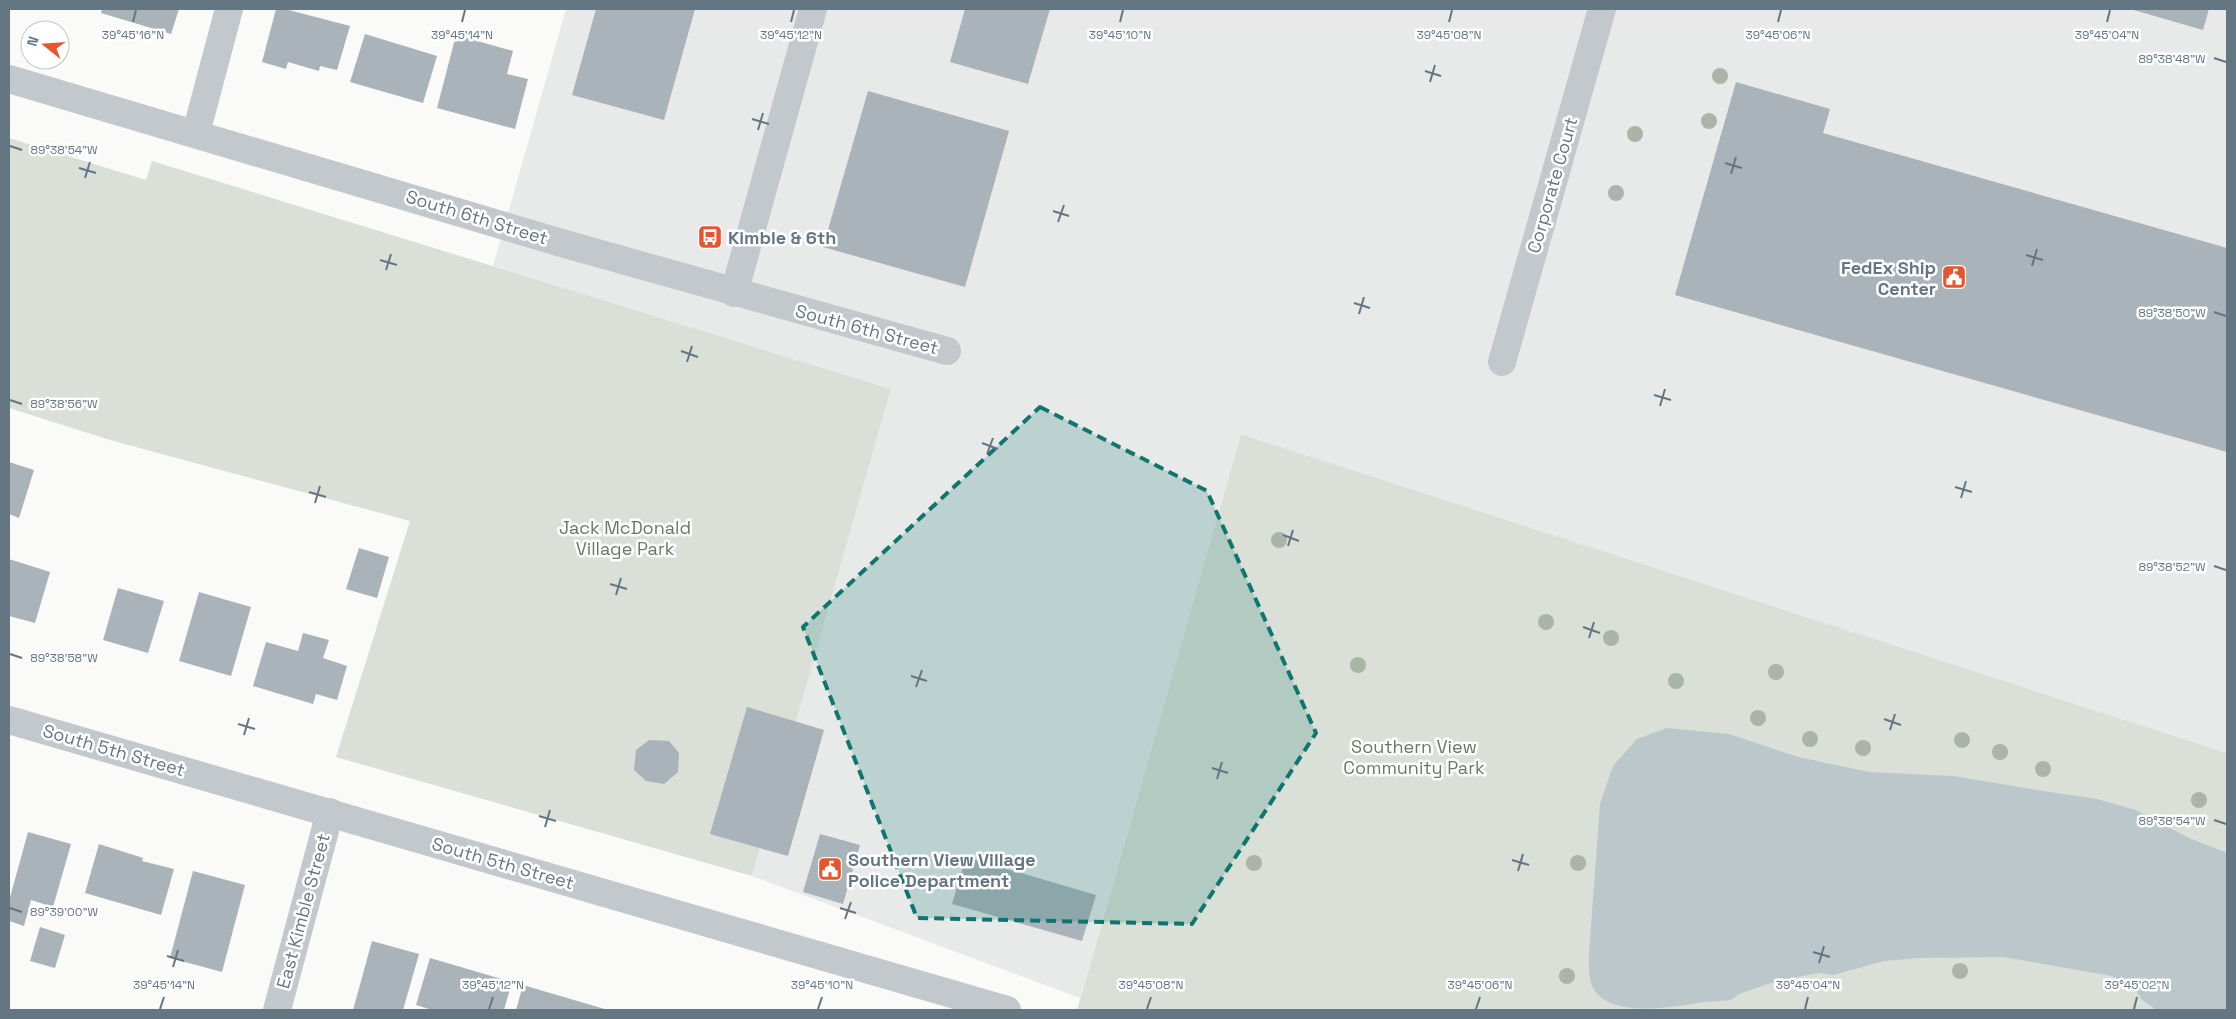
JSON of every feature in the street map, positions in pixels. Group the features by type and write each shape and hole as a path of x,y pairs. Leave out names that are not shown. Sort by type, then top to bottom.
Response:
{"street":[{"path":"196,133 229,9"},
{"path":"734,292 813,9"},
{"name":"Corporate Court","path":"1502,362 1602,9"},
{"name":"South 6th Street","path":"9,79 734,292 947,351"},
{"name":"South 5th Street","path":"9,720 1002,1009"},
{"name":"East Kimble Street","path":"277,1010 330,812"}],"highlighted area":[{"path":"1040,407 1207,491 1316,733 1192,924 917,918 803,627"}],"shaded area":[{"path":"566,9 2227,9 2227,753 1241,434 1080,998 752,876 891,389 493,266"},
{"path":"1667,728 1729,734 1798,757 1869,772 1953,776 2097,799 2136,810 2189,838 2227,853 2227,1010 2157,1010 2142,1000 2135,989 2112,976 2004,957 1919,958 1884,961 1833,975 1819,973 1777,981 1739,994 1731,1000 1660,1008 1628,1007 1613,1004 1601,998 1593,988 1589,971 1600,804 1613,766 1637,739"}],"green space":[{"name":"Jack McDonald Village Park","path":"9,138 146,180 152,161 891,389 752,876 336,757 410,521 110,440 9,408"},
{"name":"Southern View Community Park","path":"1241,434 2227,753 2227,1010 1077,1010"}],"building":[{"path":"102,9 179,9 171,34 101,13"},
{"path":"276,9 285,9 350,26 337,70 320,66 319,71 288,62 286,69 262,62"},
{"path":"596,9 695,9 664,120 572,95"},
{"path":"965,9 1050,9 1028,84 950,62"},
{"path":"2130,9 2209,9 2203,30"},
{"path":"365,34 437,56 423,103 350,82"},
{"path":"456,35 513,51 507,74 528,79 515,129 437,108"},
{"name":"FedEx Ship Center","path":"1736,82 1830,109 1823,133 2227,248 2227,452 1675,295"},
{"path":"868,91 1009,131 965,287 823,247"},
{"path":"9,462 34,470 19,518 9,514"},
{"path":"359,548 389,557 377,598 346,589"},
{"path":"9,559 50,572 35,623 9,616"},
{"path":"118,588 164,601 148,653 103,640"},
{"path":"199,592 251,607 231,676 179,661"},
{"path":"303,633 329,640 323,658 347,666 337,700 316,694 313,704 253,686 266,642 298,651"},
{"path":"747,707 824,730 788,856 710,834"},
{"path":"649,740 669,741 679,753 678,772 664,784 646,781 634,770 636,750"},
{"path":"28,832 71,844 53,907 31,900 24,926 9,921 9,901"},
{"path":"820,834 860,845 843,904 803,892"},
{"path":"99,844 143,858 142,861 174,869 161,915 85,893"},
{"path":"966,857 1096,895 1082,941 952,904"},
{"path":"193,871 245,885 222,972 170,958"},
{"path":"40,927 65,935 55,968 30,961"},
{"path":"372,941 419,954 403,1010 353,1010"},
{"path":"430,958 512,982 504,1010 429,1010 416,1005"},
{"path":"523,985 608,1010 516,1010"}],"place":[{"name":"Kimble & 6th","path":"710,237"},
{"name":"FedEx Ship Center","path":"1954,277"},
{"name":"Southern View Village Police Department","path":"830,869"}]}
